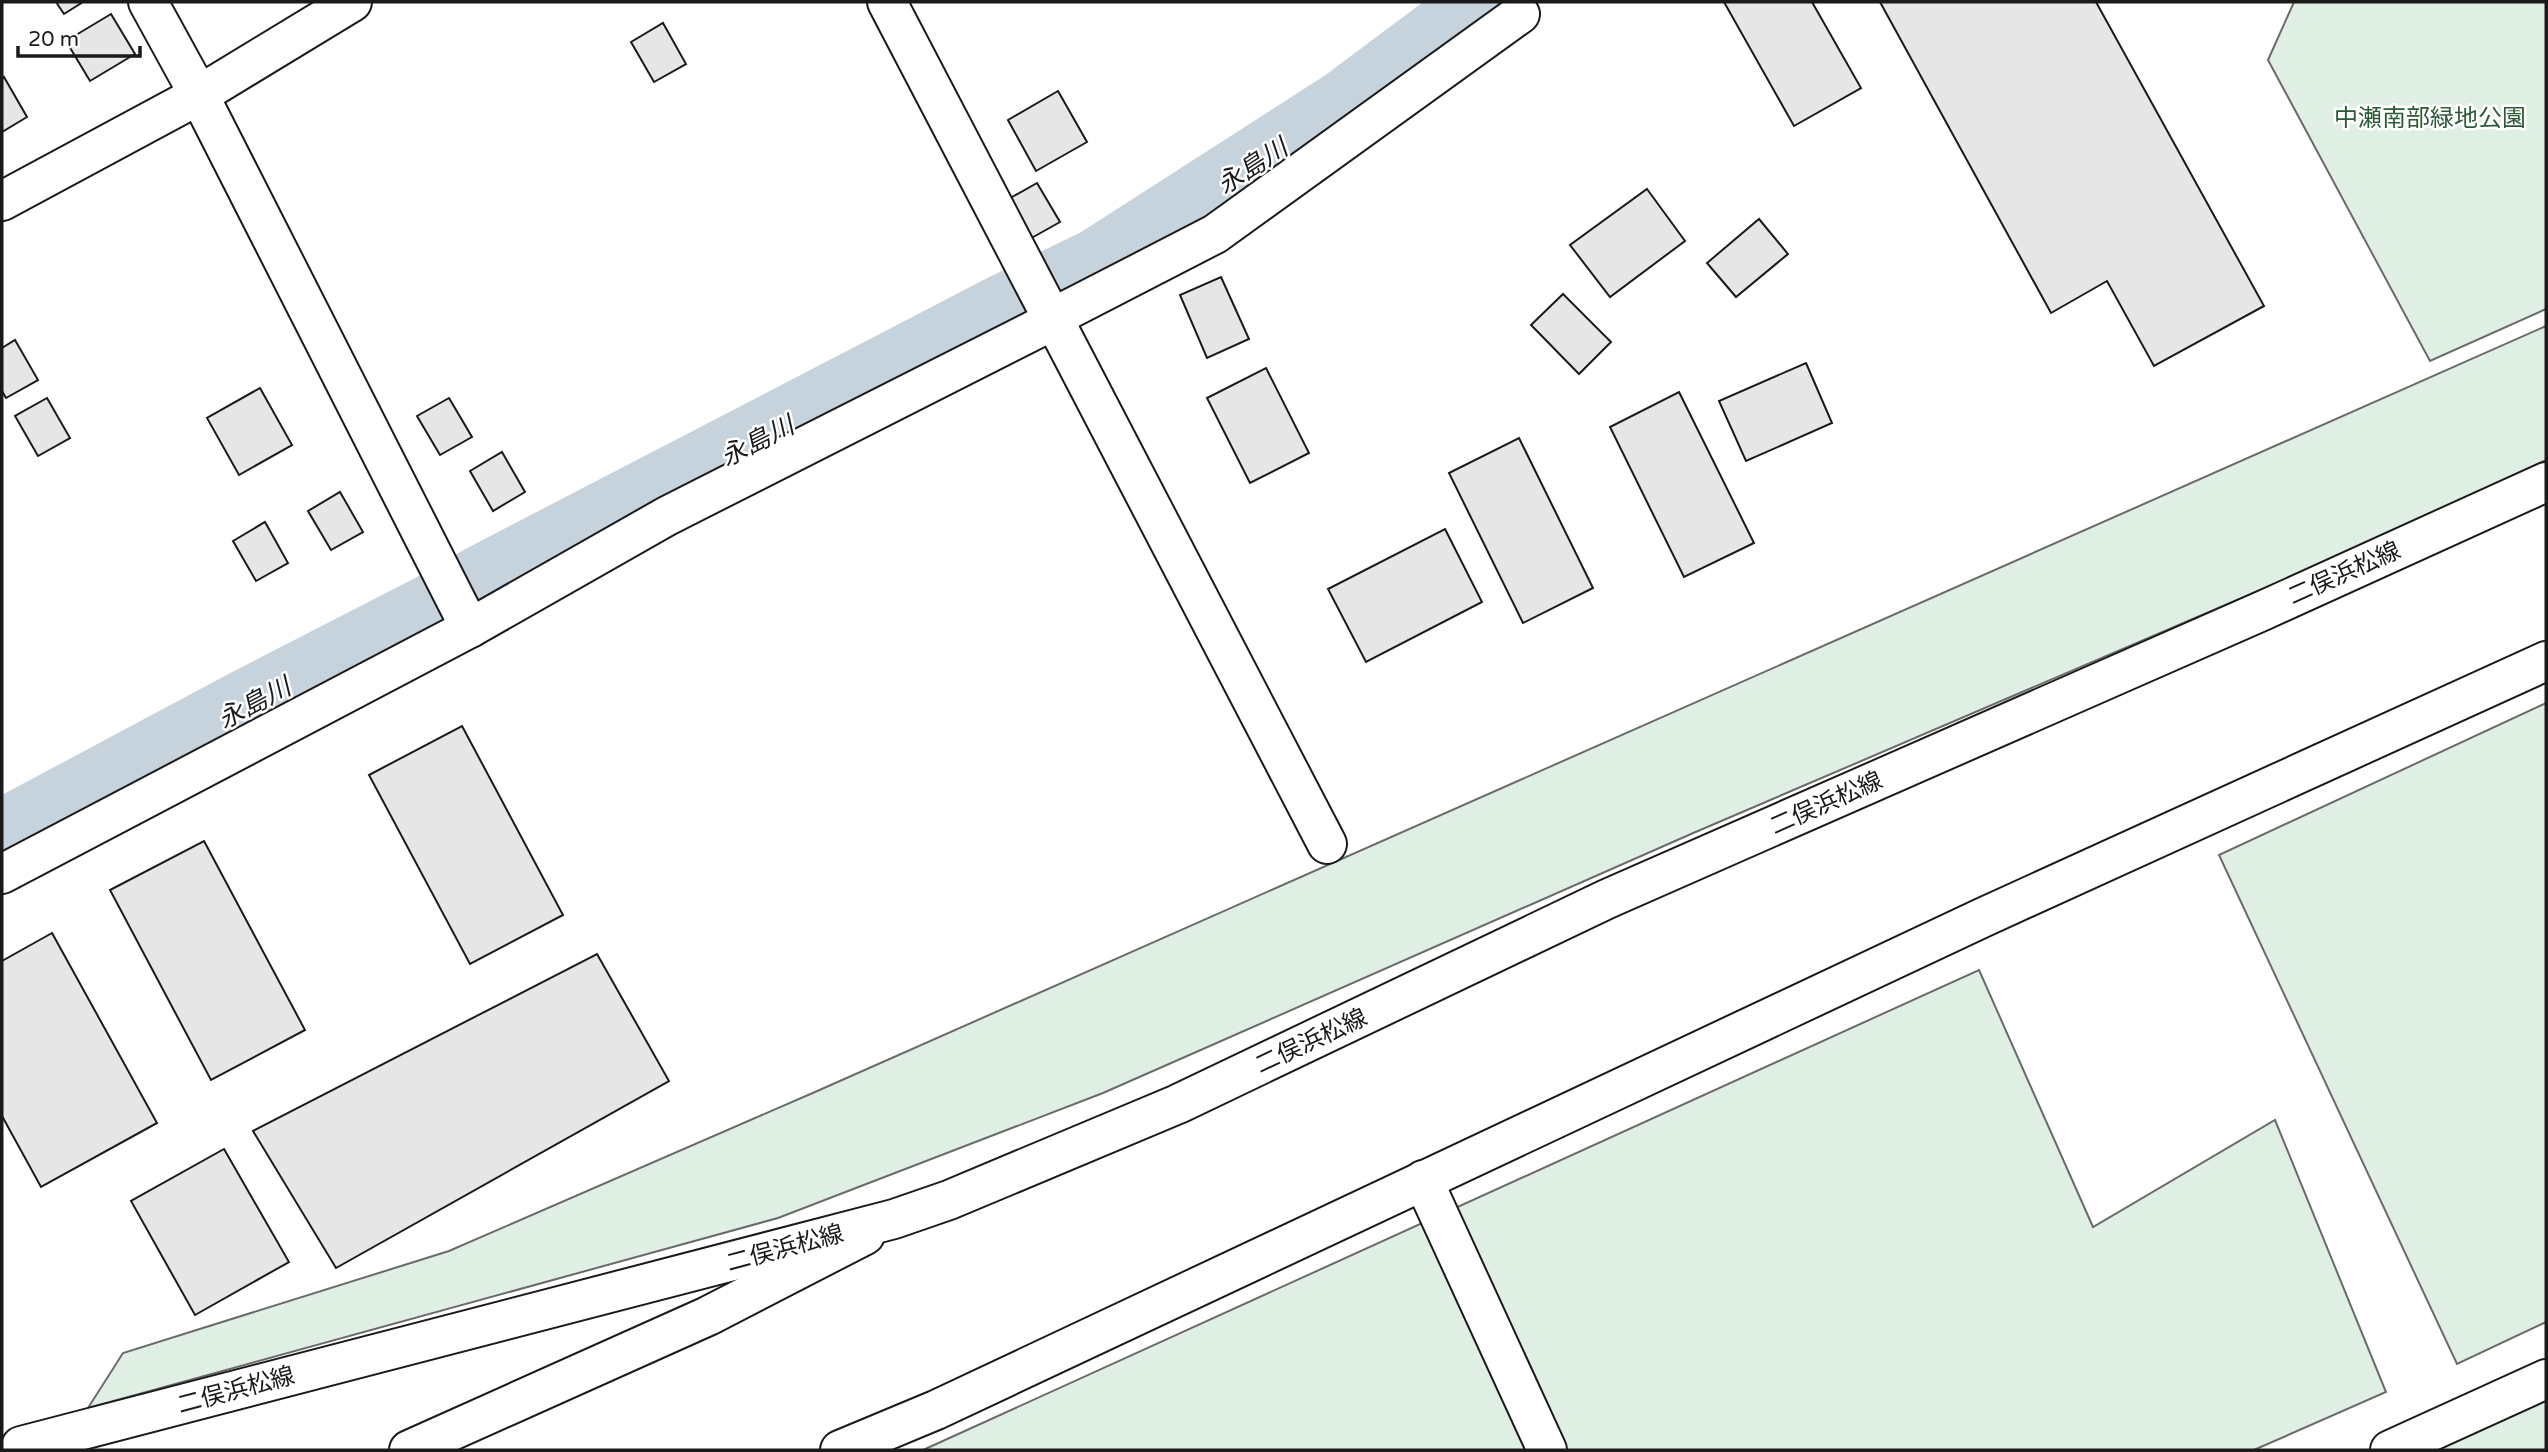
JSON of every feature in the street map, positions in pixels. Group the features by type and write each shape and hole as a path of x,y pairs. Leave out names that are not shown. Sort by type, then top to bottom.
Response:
{"street":[{"path":"148,2 199,95 462,611"},
{"path":"2,201 199,95 352,2"},
{"path":"887,2 1327,844"},
{"path":"2,874 462,611 667,516 1215,234 1520,15"},
{"name":"二俣浜松線","path":"21,1446 894,1219 949,1200 1178,1104 1607,899 2262,611 2546,482"},
{"path":"840,1450 936,1409 1996,911 2546,661"},
{"path":"1423,1180 1547,1450"},
{"path":"409,1450 708,1315 894,1219"},
{"path":"2390,1450 2546,1379"}],"green space":[{"name":"中瀬南部緑地公園","path":"2294,2 2546,2 2546,309 2430,361 2268,60"},
{"path":"2546,326 2546,460 2337,557 1691,834 1103,1093 778,1218 88,1408 123,1353 449,1251 815,1092"},
{"path":"2546,703 2546,1322 2457,1364 2219,855"},
{"path":"1979,970 2093,1227 2275,1120 2386,1392 2254,1450 923,1450"},
{"path":"2546,1383 2546,1450 2403,1450"}],"building":[{"path":"56,2 83,2 64,14"},
{"path":"1724,2 1812,2 1861,88 1794,126"},
{"path":"1880,2 2096,2 2264,306 2154,366 2107,281 2051,313"},
{"path":"111,14 135,54 90,81 66,41"},
{"path":"663,23 686,64 654,82 631,42"},
{"path":"4,77 27,117 2,132 2,79"},
{"path":"1058,91 1087,142 1036,171 1008,120"},
{"path":"1037,183 1060,222 1028,240 1005,201"},
{"path":"1647,189 1685,241 1610,297 1570,245"},
{"path":"1759,219 1788,254 1736,297 1707,263"},
{"path":"1221,277 1249,339 1207,358 1180,295"},
{"path":"1563,294 1611,342 1579,374 1531,325"},
{"path":"15,340 38,380 6,398 2,391 2,348"},
{"path":"1806,363 1832,423 1746,461 1719,401"},
{"path":"1266,368 1309,453 1250,483 1207,398"},
{"path":"260,388 292,445 239,475 207,418"},
{"path":"1679,392 1754,543 1684,577 1610,427"},
{"path":"47,398 70,438 38,456 15,416"},
{"path":"449,398 472,437 440,455 417,416"},
{"path":"1519,438 1593,588 1523,623 1449,473"},
{"path":"502,452 525,492 493,511 470,471"},
{"path":"340,492 363,532 331,550 308,511"},
{"path":"265,522 288,563 256,581 233,541"},
{"path":"1445,529 1482,602 1366,662 1328,589"},
{"path":"462,726 563,915 470,964 369,775"},
{"path":"204,841 305,1030 211,1080 110,890"},
{"path":"52,933 157,1123 41,1187 2,1116 2,961"},
{"path":"597,954 669,1081 336,1268 253,1131"},
{"path":"224,1149 289,1262 195,1315 131,1201"}],"waterway":[{"name":"永島川","path":"2,837 432,611 484,581 1002,312 1100,264 1346,106 1485,2"}]}
